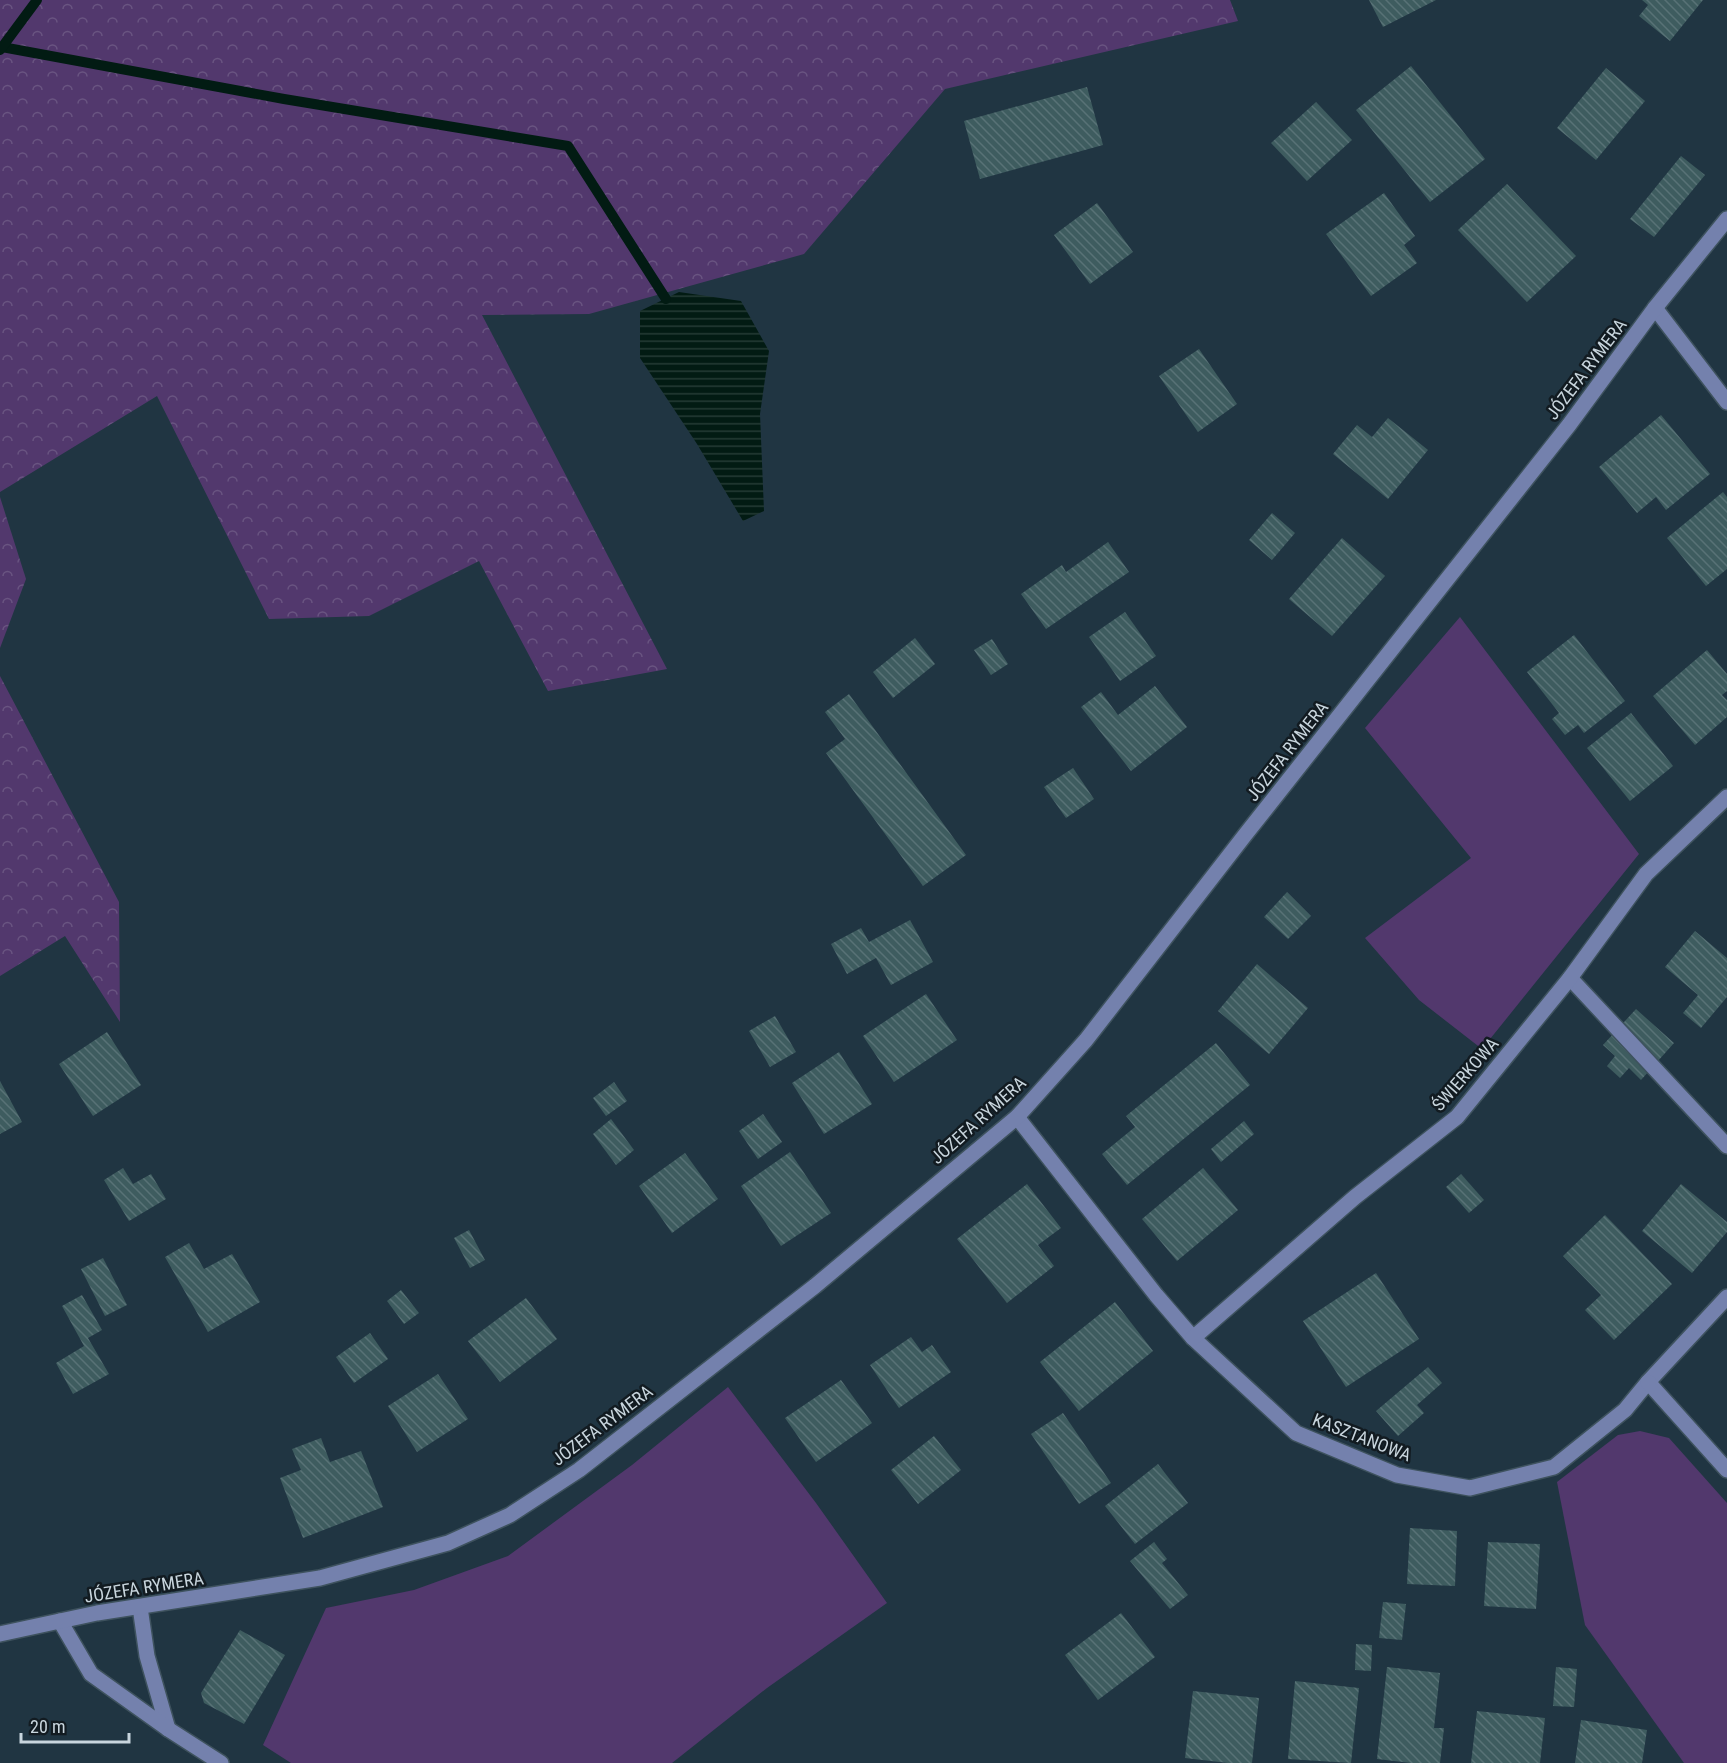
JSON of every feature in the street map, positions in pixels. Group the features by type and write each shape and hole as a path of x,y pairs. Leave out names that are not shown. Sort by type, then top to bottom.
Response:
{"street":[{"name":"JÓZEFA RYMERA","path":"0,1634 97,1613 321,1578 448,1543 510,1515 579,1470 815,1286 1017,1117 1086,1040 1569,425 1655,308 1727,219"},
{"path":"1655,308 1727,402"},
{"name":"ŚWIERKOWA","path":"1193,1338 1355,1197 1457,1117 1570,978 1646,874 1727,797"},
{"path":"1570,978 1727,1146"},
{"name":"KASZTANOWA","path":"1017,1117 1156,1295 1193,1338 1296,1433 1397,1474 1470,1488 1554,1467 1624,1410 1727,1297"},
{"path":"1648,1382 1727,1470"},
{"path":"140,1607 147,1656 168,1729"},
{"path":"60,1621 91,1674 220,1763"}],"green space":[{"path":"0,0 1230,0 1238,21 945,89 804,254 589,314 482,315 667,669 548,691 479,561 369,616 269,619 157,396 0,492"},
{"path":"0,497 26,579 0,648"},
{"path":"1460,617 1639,854 1482,1049 1419,1000 1365,938 1471,858 1365,728"},
{"path":"0,676 119,902 120,1022 65,936 0,976"},
{"path":"728,1387 816,1503 887,1603 767,1688 672,1763 291,1763 263,1745 326,1608 414,1590 508,1556 632,1465"},
{"path":"1640,1431 1669,1438 1727,1503 1727,1763 1684,1763 1585,1625 1557,1482 1618,1435"}],"shaded area":[{"path":"679,292 741,301 769,351 760,414 764,511 743,521 697,444 640,358 640,311"}],"building":[{"path":"1369,0 1436,0 1383,27"},
{"path":"1642,0 1703,0 1670,41 1639,16 1648,5"},
{"path":"1411,66 1485,159 1430,202 1356,110"},
{"path":"1606,68 1645,101 1596,160 1557,128"},
{"path":"1087,87 1103,145 980,179 964,121"},
{"path":"1316,102 1352,140 1307,181 1271,143"},
{"path":"1681,156 1705,175 1654,237 1630,219"},
{"path":"1507,184 1576,256 1527,302 1458,230"},
{"path":"1384,193 1415,236 1404,245 1417,263 1371,296 1326,234"},
{"path":"1097,203 1133,252 1090,284 1054,235"},
{"path":"1199,349 1237,404 1198,432 1159,376"},
{"path":"1661,415 1710,474 1666,510 1656,497 1637,513 1599,467"},
{"path":"1388,418 1428,450 1388,499 1333,454 1357,425 1372,437"},
{"path":"1723,492 1727,497 1727,569 1706,586 1667,538"},
{"path":"1272,513 1295,533 1272,560 1249,540"},
{"path":"1342,538 1385,576 1332,636 1289,599"},
{"path":"1108,542 1129,572 1046,629 1021,594 1062,565 1066,572"},
{"path":"1125,612 1156,656 1120,681 1089,637"},
{"path":"1574,635 1625,701 1584,733 1578,725 1565,735 1552,719 1559,713 1527,672"},
{"path":"915,638 935,664 893,698 873,672"},
{"path":"992,639 1008,664 991,675 974,650"},
{"path":"1707,650 1727,674 1727,691 1722,695 1727,700 1727,717 1695,745 1653,696"},
{"path":"1155,686 1187,727 1131,771 1081,707 1101,692 1118,715"},
{"path":"849,694 966,855 923,886 826,753 845,739 825,712"},
{"path":"1631,713 1673,766 1630,801 1587,748"},
{"path":"1073,768 1094,799 1066,818 1044,787"},
{"path":"1287,892 1311,916 1288,939 1264,917"},
{"path":"910,920 933,962 891,985 876,958 847,974 831,944 861,928 869,942"},
{"path":"1695,931 1727,958 1727,997 1701,1028 1683,1013 1698,995 1665,967"},
{"path":"1257,964 1308,1008 1269,1054 1218,1011"},
{"path":"926,994 957,1040 894,1082 863,1036"},
{"path":"1636,1009 1674,1043 1641,1080 1629,1068 1620,1078 1607,1066 1615,1056 1603,1045"},
{"path":"775,1016 796,1052 770,1067 749,1031"},
{"path":"107,1032 141,1085 93,1116 59,1064"},
{"path":"1216,1043 1250,1085 1127,1185 1102,1154 1135,1127 1126,1116"},
{"path":"839,1052 872,1104 824,1134 792,1083"},
{"path":"0,1081 22,1122 0,1134"},
{"path":"614,1082 627,1101 606,1116 593,1098"},
{"path":"763,1114 782,1142 758,1159 739,1131"},
{"path":"611,1119 634,1150 616,1165 593,1134"},
{"path":"1244,1121 1254,1134 1221,1162 1211,1149"},
{"path":"790,1152 831,1213 781,1246 741,1186"},
{"path":"685,1153 718,1199 672,1233 639,1186"},
{"path":"123,1168 133,1184 151,1174 166,1199 129,1221 104,1180"},
{"path":"1203,1168 1238,1210 1177,1261 1142,1219"},
{"path":"1461,1174 1484,1200 1469,1213 1446,1187"},
{"path":"1027,1184 1061,1228 1038,1245 1054,1266 1007,1303 957,1239"},
{"path":"1681,1184 1727,1222 1727,1232 1692,1273 1642,1231"},
{"path":"1605,1215 1672,1284 1614,1340 1585,1310 1601,1295 1563,1256"},
{"path":"469,1230 485,1260 470,1268 454,1238"},
{"path":"189,1243 204,1269 232,1254 260,1302 208,1332 165,1257"},
{"path":"103,1258 127,1305 105,1316 81,1269"},
{"path":"1376,1273 1419,1339 1346,1387 1303,1321"},
{"path":"401,1290 419,1313 404,1324 387,1301"},
{"path":"82,1295 102,1330 88,1338 109,1374 73,1394 56,1363 84,1346 62,1306"},
{"path":"526,1298 557,1339 500,1382 468,1341"},
{"path":"1115,1302 1153,1351 1079,1411 1040,1362"},
{"path":"370,1333 388,1359 354,1383 336,1357"},
{"path":"911,1337 922,1352 932,1345 951,1372 899,1408 870,1365"},
{"path":"1428,1367 1442,1383 1417,1405 1424,1413 1398,1436 1376,1411"},
{"path":"438,1374 468,1419 417,1452 388,1406"},
{"path":"841,1380 872,1423 816,1462 785,1418"},
{"path":"1063,1413 1111,1483 1079,1504 1031,1434"},
{"path":"934,1436 961,1470 918,1504 891,1470"},
{"path":"321,1438 330,1462 361,1451 383,1507 303,1538 280,1478 301,1470 292,1449"},
{"path":"1158,1464 1188,1503 1135,1544 1105,1506"},
{"path":"1410,1528 1457,1531 1455,1586 1407,1584"},
{"path":"1154,1542 1167,1559 1162,1563 1188,1595 1170,1609 1130,1561"},
{"path":"1488,1542 1540,1544 1536,1609 1484,1606"},
{"path":"1383,1602 1406,1604 1402,1640 1379,1638"},
{"path":"1121,1613 1155,1657 1098,1700 1065,1655"},
{"path":"240,1630 285,1655 244,1724 204,1703 201,1693"},
{"path":"1356,1644 1372,1645 1371,1671 1355,1670"},
{"path":"1387,1667 1440,1673 1434,1728 1444,1728 1440,1763 1411,1763 1377,1759"},
{"path":"1556,1667 1577,1669 1574,1707 1553,1706"},
{"path":"1295,1681 1359,1688 1351,1763 1288,1759"},
{"path":"1193,1691 1259,1698 1252,1763 1185,1758"},
{"path":"1477,1711 1545,1718 1540,1763 1471,1763"},
{"path":"1581,1720 1647,1730 1642,1763 1575,1763"}],"waterway":[{"path":"0,50 37,0"},
{"path":"2,47 284,99 568,146 666,299"}]}
